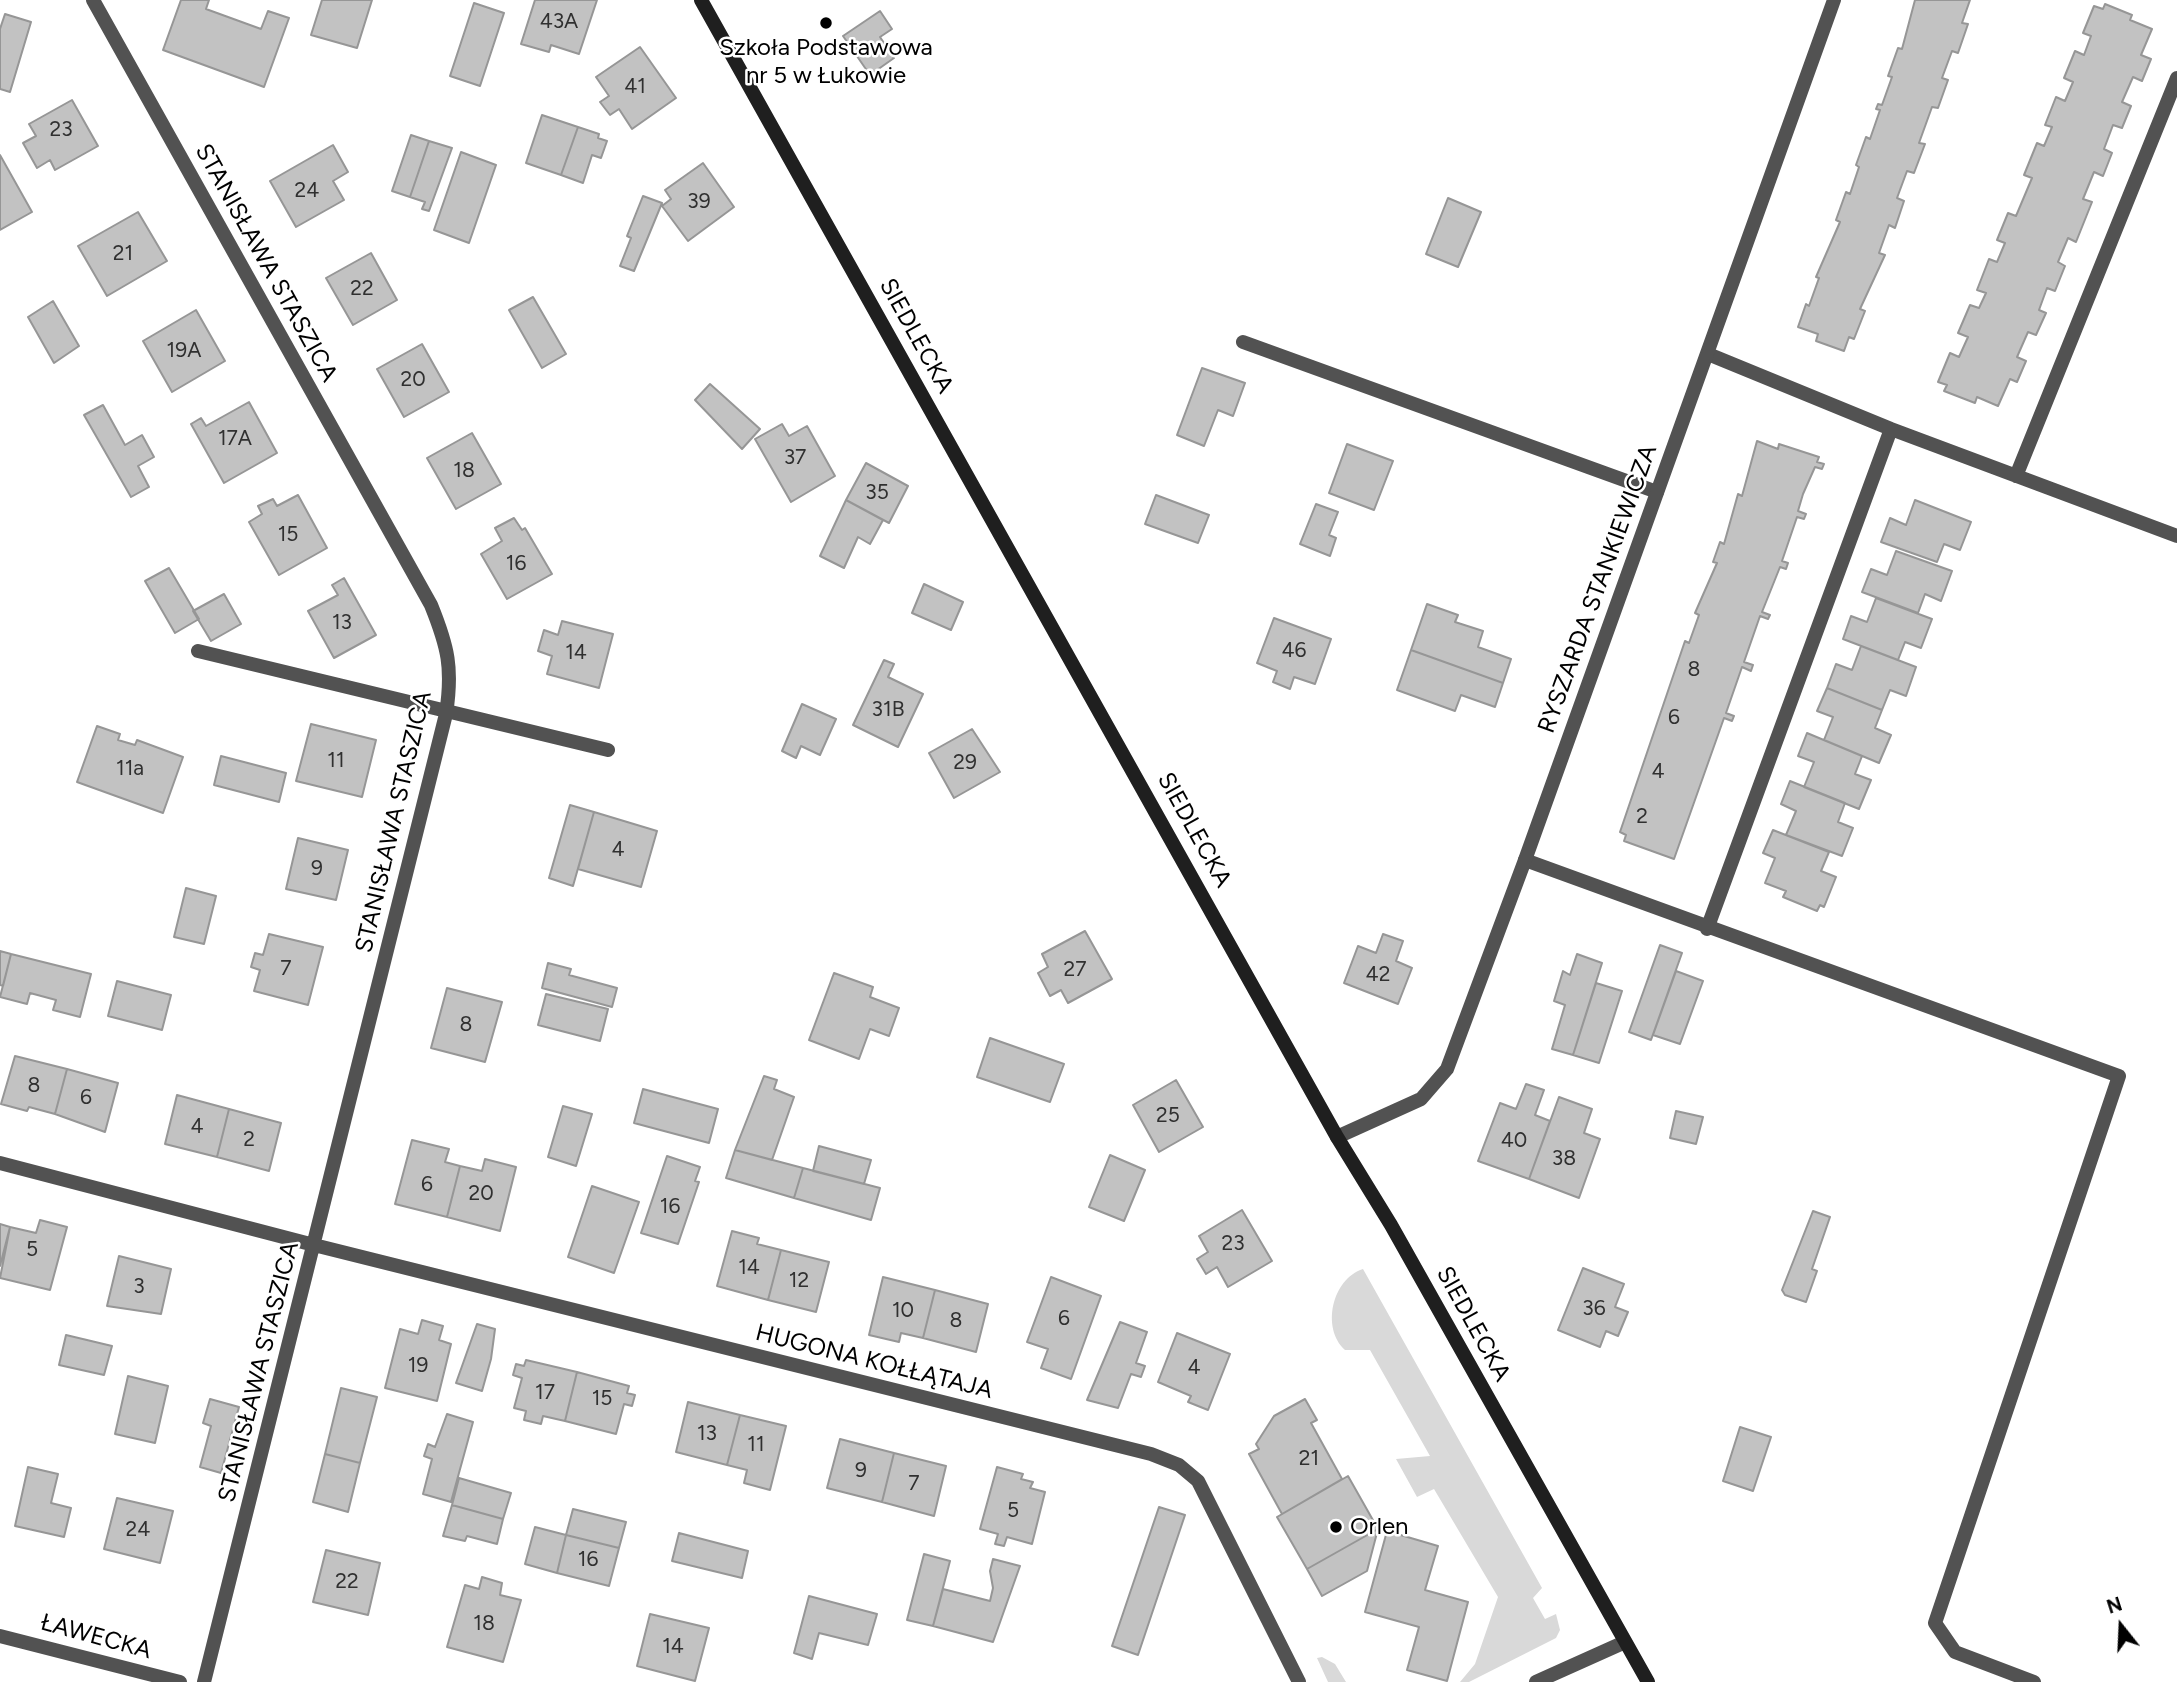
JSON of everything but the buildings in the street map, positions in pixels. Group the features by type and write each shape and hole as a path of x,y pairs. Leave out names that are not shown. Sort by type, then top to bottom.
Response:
{"main road":[{"name":"SIEDLECKA","path":"701,0 1337,1137 1391,1225 1648,1682"}],"street":[{"name":"STANISŁAWA STASZICA","path":"93,0 431,605 444,637 451,676 446,714 204,1682"},
{"name":"RYSZARDA STANKIEWICZA","path":"1337,1137 1421,1099 1447,1069 1525,860 1834,0"},
{"path":"2016,476 2177,78"},
{"path":"1243,342 1657,492"},
{"path":"1708,354 1891,429 2177,536"},
{"path":"1707,929 1891,429"},
{"path":"198,651 446,714 608,750"},
{"path":"1525,860 1707,929 2119,1076 1935,1623 1955,1652 2034,1682"},
{"name":"HUGONA KOŁŁĄTAJA","path":"0,1163 314,1245 1151,1454 1180,1465 1198,1481 1222,1524 1298,1682"},
{"name":"ŁAWECKA","path":"0,1636 180,1682"},
{"path":"1536,1682 1625,1642"}],"shaded area":[{"path":"1363,1269 1542,1588 1533,1598 1545,1619 1556,1614 1560,1630 1556,1638 1469,1682 1460,1682 1475,1664 1498,1597 1434,1489 1417,1497 1396,1459 1430,1456 1370,1350 1345,1350 1333,1329 1333,1305 1337,1293 1352,1274"},
{"path":"1322,1657 1335,1664 1346,1682 1328,1682 1317,1658"}],"place":[{"name":"Szkoła Podstawowa nr 5 w Łukowie","path":"826,23"},
{"name":"Orlen","path":"1336,1527"}]}
